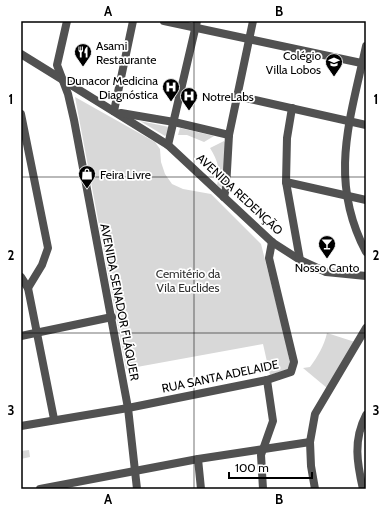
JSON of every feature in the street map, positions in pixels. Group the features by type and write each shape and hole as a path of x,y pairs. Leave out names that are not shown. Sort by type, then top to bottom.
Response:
{"street":[{"name":"AVENIDA SENADOR FLÁQUER","path":"67,21 57,65 74,120 112,317 128,408 137,489"},
{"path":"133,21 115,111 174,122 230,135"},
{"path":"164,21 196,24 249,39 364,64"},
{"path":"224,197 230,135 253,21"},
{"path":"168,145 196,24"},
{"path":"366,46 364,64 350,121 344,168 346,195 353,221 366,252"},
{"name":"AVENIDA REDENÇÃO","path":"21,54 168,145 272,242 300,260 326,272 366,276"},
{"path":"237,96 350,121 366,126"},
{"path":"292,108 287,138 286,182 300,260"},
{"path":"21,114 48,248 42,265 28,288"},
{"path":"286,182 366,200"},
{"name":"RUA SANTA ADELAIDE","path":"21,426 54,419 128,408 266,380 290,372 294,362 269,258 272,242"},
{"path":"21,278 28,288 38,332 54,419"},
{"path":"21,336 112,317"},
{"path":"315,489 311,466 310,442 312,424 318,408 366,328"},
{"path":"262,489 260,462 262,450 273,421 266,380"},
{"path":"363,489 356,445 366,416"},
{"path":"40,489 59,487 198,459 310,442"},
{"path":"198,459 201,489"}],"green space":[{"name":"Cemitério da Vila Euclides","path":"75,97 155,142 160,149 161,162 165,174 172,184 183,189 211,194 261,244 285,338 290,364 289,369 270,375 263,344 126,369"},
{"path":"140,121 169,127 168,134 165,136"},
{"path":"180,128 214,136 204,142 187,135 178,135"},
{"path":"224,141 226,144 223,189 217,185 219,175 218,166 210,148"},
{"path":"327,333 355,342 327,388 303,368 310,367 313,363 322,347"},
{"path":"29,450 30,457 21,459 21,451"}],"place":[{"name":"Asami Restaurante","path":"83,67"},
{"name":"Colégio Villa Lobos","path":"334,77"},
{"name":"Dunacor Medicina Diagnóstica","path":"171,102"},
{"name":"NotreLabs","path":"189,111"},
{"name":"Feira Livre","path":"87,189"},
{"name":"Nosso Canto","path":"327,259"}]}
